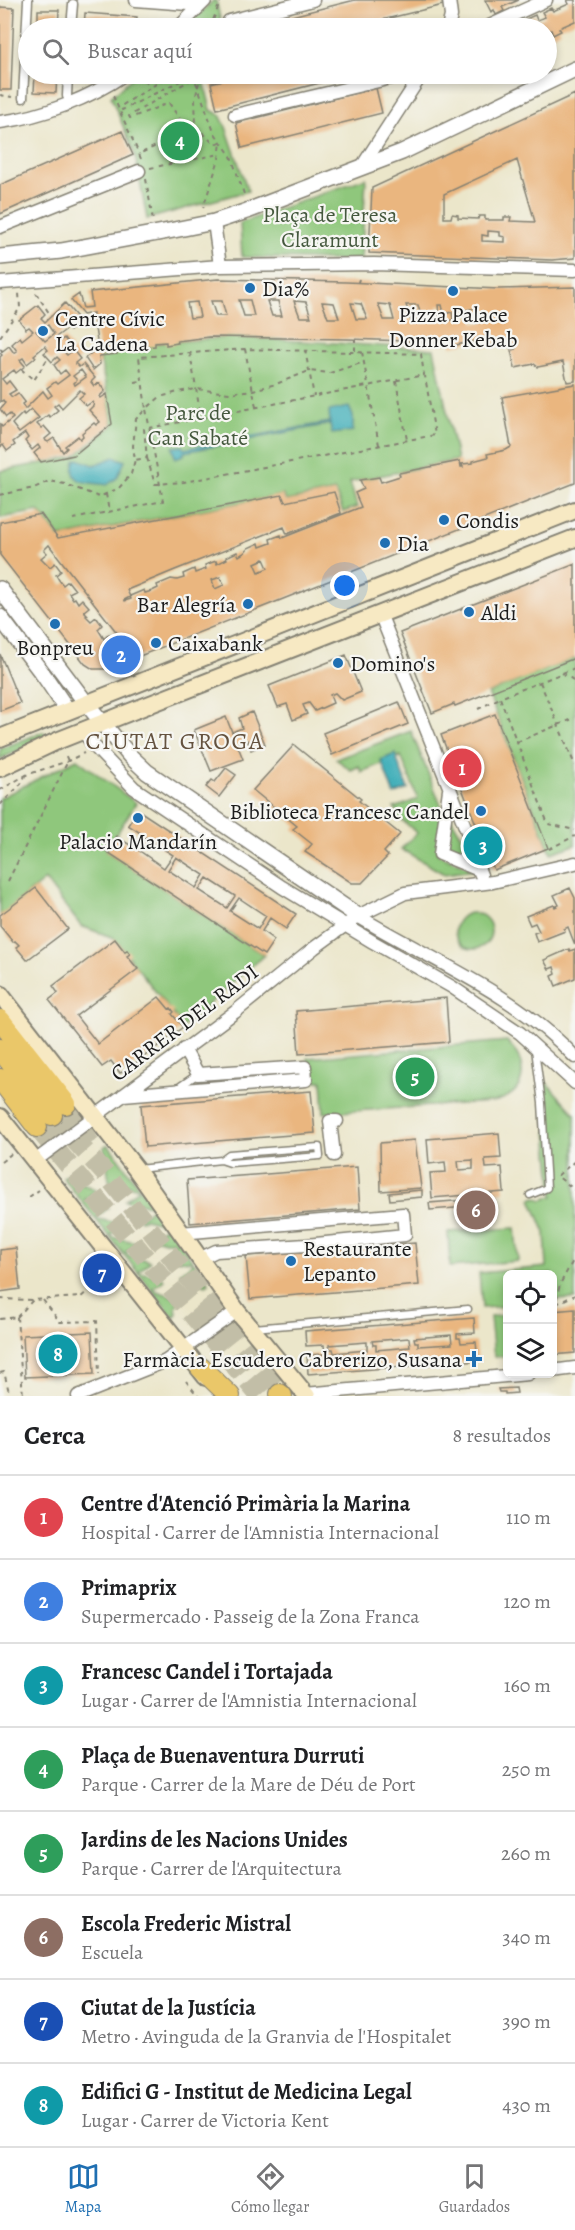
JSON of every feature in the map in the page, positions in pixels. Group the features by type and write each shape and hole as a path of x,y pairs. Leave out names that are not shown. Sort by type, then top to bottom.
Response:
{"highway":[{"path":"0,1020 52,1115"},
{"path":"0,1049 52,1115"},
{"path":"0,1078 52,1115"},
{"path":"193,1374 230,1396"}],"main road":[{"path":"0,738 575,510"},
{"path":"0,768 57,741 381,616 575,538"},
{"path":"68,711 84,732"},
{"path":"0,994 136,1169 237,1311 306,1395"},
{"path":"0,1117 184,1349 193,1374 220,1396"}],"street":[{"path":"27,18 28,0"},
{"path":"136,0 203,3"},
{"path":"241,18 312,0"},
{"path":"449,0 450,18"},
{"path":"507,18 546,0"},
{"path":"188,18 203,3"},
{"path":"72,18 73,4"},
{"path":"557,78 575,69"},
{"path":"23,98 24,84"},
{"path":"67,96 68,84"},
{"path":"0,122 25,120 77,99 106,84"},
{"path":"235,115 366,84"},
{"path":"361,168 416,84"},
{"path":"0,257 61,250 214,222 402,153 544,84"},
{"path":"0,227 142,170"},
{"path":"214,222 220,266"},
{"path":"0,283 220,266 374,264 575,270"},
{"path":"0,589 86,703 130,756 147,772 352,921 520,1033 575,1083"},
{"path":"381,616 472,844"},
{"path":"0,617 45,676 68,711"},
{"path":"84,732 93,745 134,788 282,887 486,987 535,1022 575,1057"},
{"path":"449,789 440,854 479,870 481,876"},
{"name":"CARRER DEL RADI","path":"35,1161 235,1012 352,921 405,893 494,882 575,863"},
{"path":"122,1095 306,1080 305,1067 198,1074 184,1048"},
{"path":"334,1155 330,1121 337,1121"},
{"path":"180,1233 403,1214 405,1234 306,1245 216,1251 199,1259"},
{"path":"78,1396 162,1363 237,1311"},
{"path":"557,1370 575,1368"},
{"path":"306,1395 351,1393 503,1377"}],"lane":[{"path":"530,1195 547,1188 542,1103 535,1045"},
{"path":"175,1090 198,1074"},
{"path":"136,1169 221,1160 230,1163 321,1156 319,1147 229,1154 221,1160"},
{"path":"251,1328 468,1309"}],"path":[{"path":"214,18 221,0"},
{"path":"156,84 121,106 122,110 176,84"},
{"path":"123,121 179,84"},
{"path":"196,84 214,132 231,156 244,194"},
{"path":"199,84 195,99 196,126 214,144 221,142"},
{"path":"113,96 139,154 153,221"},
{"path":"129,116 130,118 170,103 188,131"},
{"path":"139,154 196,126"},
{"path":"203,208 220,154 221,142"},
{"path":"142,170 220,154"},
{"path":"0,337 20,308 19,293"},
{"path":"36,293 51,316"},
{"path":"355,351 356,340"},
{"path":"245,349 256,407"},
{"path":"73,519 163,501 160,484 150,428 146,409 139,357 245,349 420,354 424,375 435,435 184,482 160,484 155,484 147,458 144,429 150,428 201,418 256,407 369,386 396,380 424,375"},
{"path":"305,350 314,396"},
{"path":"190,352 201,418"},
{"path":"362,352 379,445"},
{"path":"21,369 34,380 48,358"},
{"path":"0,495 34,488 48,481 65,484 99,497 119,488 131,474 135,460 133,446 136,419 160,397 196,389 229,393 253,390 309,371 330,373 364,362"},
{"path":"396,380 407,440"},
{"path":"135,382 142,381"},
{"path":"135,460 147,458"},
{"path":"106,494 109,512"},
{"path":"478,709 575,668"},
{"path":"562,673 575,681"},
{"path":"540,682 575,765"},
{"path":"500,699 548,824 575,830"},
{"path":"517,742 575,718"},
{"path":"64,752 68,761"},
{"path":"0,790 26,775 68,761 83,752 88,757"},
{"path":"8,881 68,761"},
{"path":"0,805 21,784 26,775"},
{"path":"549,849 575,836"},
{"path":"1,1162 14,1152"},
{"path":"575,1161 557,1176 575,1190"},
{"path":"29,1197 42,1187"},
{"path":"557,1294 560,1284 575,1257"},
{"path":"0,1299 43,1300 81,1297 96,1284"},
{"path":"557,1304 575,1295"},
{"path":"0,1319 17,1317 33,1300"},
{"path":"43,1300 60,1322 97,1321 99,1374 92,1379"},
{"path":"17,1317 23,1396"},
{"path":"0,1373 4,1372 10,1396"},
{"path":"193,1374 198,1396"}],"green space":[{"path":"214,0 216,0 220,18 195,18"},
{"path":"125,84 205,84 211,110 220,115 226,127 248,191 147,219 135,155 111,97"},
{"name":"Plaça de Teresa Claramunt","path":"366,178 361,261 242,257 240,223"},
{"name":"Parc de Can Sabaté","path":"233,337 434,349 457,460 350,482 357,507 343,512 335,491 286,501 283,495 59,537 39,511 0,518 0,471 74,457 113,425 98,348"},
{"path":"575,658 575,845 551,853 488,693"},
{"path":"411,731 443,810 438,854 474,870 444,874 401,849 417,833 396,815 399,813 394,808 418,799 401,756 361,772 359,766 351,770 336,759"},
{"path":"43,732 47,738 0,759 0,749"},
{"path":"77,759 136,803 106,851 264,955 183,1027 114,938 81,926 45,880 0,916 0,798"},
{"path":"448,813 481,869 442,852"},
{"path":"473,913 486,918 491,931 486,944 473,949 460,944 455,931 460,918"},
{"path":"507,1041 519,1060 522,1078 513,1093 492,1102 324,1113 322,1081 310,1081 308,1058"},
{"path":"545,1081 575,1114 575,1299 557,1300 557,1270 513,1270 547,1267 545,1233 531,1199 536,1197 542,1200 553,1196 543,1085"},
{"path":"108,1144 209,1283 206,1285 180,1273 192,1264 191,1261 163,1254 175,1244 173,1241 152,1237 166,1226 165,1224 139,1218 153,1207 152,1205 125,1200 139,1189 138,1187 111,1183 104,1147"},
{"path":"67,1175 96,1190 85,1199 108,1208 97,1217 98,1219 121,1224 122,1226 111,1235 112,1237 135,1242 136,1244 126,1252 128,1255 150,1262 139,1272 162,1277 164,1280 153,1288 179,1300 174,1318 63,1178"},
{"path":"515,1228 518,1261 450,1267 448,1232"},
{"path":"503,1271 503,1306 482,1308 479,1273"},
{"path":"503,1315 503,1356 494,1357 490,1317"}],"water":[{"path":"349,407 353,416 353,431 332,434 330,424 184,452 184,455 175,458 173,447 183,446 184,449 330,422 329,411"},
{"path":"115,457 125,461 117,478 107,485 83,482 75,475 75,461 78,459 94,465"},
{"path":"395,754 408,789 394,795 381,760"}],"building":[{"path":"355,0 441,0 443,5 390,18 284,18"},
{"path":"485,0 519,0 502,7 504,11 496,15 494,10 491,12"},
{"path":"567,0 575,0 575,21 559,28 561,31 557,33 557,18 542,18 545,17 542,12 551,8 553,11 569,4"},
{"path":"0,7 14,8 11,90 0,90"},
{"path":"38,10 59,10 59,18 38,18"},
{"path":"85,13 137,17 137,18 85,18"},
{"path":"34,84 56,84 56,93 34,92"},
{"path":"211,84 316,84 217,109"},
{"path":"376,88 382,113 242,148 236,123"},
{"path":"575,94 575,258 552,260 369,253 372,188","holes":["517,160 535,222 510,221 511,217 504,217 504,220 485,220 485,216 479,216 478,219 458,218 458,215 452,214 451,218 444,218 444,194","488,231 500,232 500,236 505,237 505,242 482,241 482,235 488,236"]},
{"path":"122,131 133,155 0,214 0,185"},
{"path":"218,279 499,289 575,287 575,381 567,382 563,362 538,367 534,364 515,368 511,350 516,349 515,347 510,348 509,342 482,347 481,340 451,346 451,342 439,344 348,339 209,337 177,341 178,343 166,345 166,342 155,343 155,346 133,346 133,349 120,351 116,348 117,354 99,356 100,364 93,370 85,358 98,348 93,313 83,315 71,300 79,294 83,308 92,307 90,292","holes":["239,300 250,300 254,316 244,316","211,301 222,301 226,316 216,316","267,301 278,301 282,316 272,316","294,301 306,302 311,317 300,317","197,302 200,317 190,318 187,303","322,302 334,303 339,318 328,318","351,303 361,304 367,319 356,319","378,304 390,305 394,320 384,320","406,305 418,305 422,320 411,321","438,305 442,305 444,314 452,312 453,320 440,321","476,308 477,314 481,313 483,322 475,323 473,317 466,318 465,310"]},
{"path":"65,303 81,322 70,331 68,328 56,337 60,341 64,338 71,347 64,352 67,355 73,350 80,359 75,363 79,367 83,364 95,378 91,382 94,386 99,383 105,391 100,396 101,398 107,394 112,424 74,455 41,462 34,453 40,448 38,445 32,450 25,441 28,438 25,433 13,442 15,445 7,451 3,445 0,447 0,424 2,427 13,418 10,414 6,417 0,409 5,403 3,400 0,402 0,357 2,355 0,353 9,346 14,353 17,351 12,344 20,337 22,340 33,331 29,327 26,329 19,320 38,305 45,314 41,318 45,322","holes":["48,325 54,334 45,341 36,331","45,346 48,350 44,353 52,362 57,357 60,360 54,365 60,374 65,370 69,375 47,388 52,395 48,398 43,391 25,409 22,404 25,402 18,393 12,397 9,394 16,390 9,381 6,384 2,379 14,370 16,373 25,366 21,359 23,358 27,364 36,357 34,355","81,370 86,377 75,385 77,380 73,376","80,390 84,394 79,398 86,406 92,402 94,405 89,410 100,422 96,425 94,423 82,433 83,436 80,439 78,436 65,446 67,448 63,452 54,438 46,441 45,439 51,434 44,426 41,428 37,424 58,410 54,406 58,403 62,408","31,409 39,418 19,433 12,424 23,413 24,415"]},
{"path":"575,384 575,483 107,669 93,669 85,664 0,555 0,522 41,514 58,538 282,495 285,502 334,492 341,513 287,534 284,527 175,570 127,590 130,597 125,601 131,599 130,596 144,590 145,593 152,591 158,588 157,585 171,579 184,578 183,574 194,569 195,573 206,569 205,565 216,561 217,564 237,552 239,556 248,548 259,543 260,547 271,543 270,539 281,535 282,538 361,507 355,493 364,489 360,480 379,477 381,482 400,476 399,473 460,461 463,467 462,464 473,463 473,461 488,457 487,454 506,450 511,447 502,397","holes":["49,545 118,634 113,639 109,634 104,639 98,629 102,625 96,617 91,621 86,616 88,615 84,611 89,607 82,599 78,603 75,598 73,599 69,593 75,590 68,581 63,585 59,580 56,575 61,571 55,563 50,567 41,558 47,553 44,550","264,559 268,568 259,572 255,563","220,577 224,585 215,589 212,580"]},
{"path":"575,564 575,658 432,713 400,633"},
{"path":"0,654 20,703 0,711"},
{"path":"346,655 361,692 342,700 335,693 330,695 333,703 315,711 309,703 303,705 307,714 293,720 287,704 278,707 269,686"},
{"path":"399,702 408,724 332,755 323,733"},
{"path":"252,712 265,744 251,750 247,740 237,744 243,759 211,771 194,730 226,717 232,732 242,728 239,718"},
{"path":"495,714 548,848 494,870 441,735"},
{"path":"294,745 400,834 384,852 388,856 362,883 352,883 305,852 312,844 293,829 297,826 253,790"},
{"path":"226,768 236,775 219,797 206,787 212,780 215,782"},
{"path":"138,810 296,914 286,929 270,918 262,931 274,940 264,955 106,851 116,836 133,847 142,834 128,825","holes":["145,837 173,855 164,868 137,849","176,857 204,875 196,888 168,870","207,878 235,896 227,908 199,890","239,898 266,916 258,929 230,911"]},
{"path":"36,888 68,929 27,960 16,947 19,945 13,942 0,926 0,915"},
{"path":"570,888 575,898 575,945 568,927 564,929 565,931 537,942 534,933 539,931 535,923 530,925 526,916 559,905 554,895"},
{"path":"115,939 125,952 127,950 130,954 127,956 138,969 76,1016 98,1044 159,997 169,1009 171,1008 174,1012 172,1014 183,1027 120,1073 111,1061 102,1067 49,1000 58,993 53,986"},
{"path":"569,949 570,951 575,949 575,978 556,986 552,976 556,974 554,967 549,969 544,960"},
{"path":"446,998 449,1042 299,1054 296,1011"},
{"path":"311,1091 315,1133 145,1147 141,1105"},
{"path":"499,1133 501,1158 485,1159 486,1168 502,1167 504,1192 432,1198 430,1173 446,1172 445,1162 429,1164 427,1139","holes":["473,1160 473,1169 459,1170 458,1161"]},
{"path":"415,1140 421,1188 381,1191 380,1143"},
{"path":"357,1167 360,1209 190,1223 187,1180"},
{"path":"422,1190 422,1197 390,1200 389,1193"},
{"path":"492,1198 493,1205 430,1210 429,1203"},
{"path":"415,1243 419,1285 250,1299 246,1256"},
{"path":"16,1248 20,1289 0,1292 0,1250"},
{"path":"575,1309 575,1353 557,1355 557,1311"},
{"path":"474,1318 475,1333 457,1334 457,1338 460,1338 461,1343 476,1342 478,1361 308,1374 307,1355 325,1354 324,1345 306,1346 305,1331","holes":["451,1335 452,1344 418,1346 414,1338","409,1338 410,1347 376,1350 376,1345 373,1345 372,1341","367,1342 367,1350 334,1353 329,1345"]},
{"path":"92,1332 94,1374 25,1377 23,1335"},
{"path":"516,1388 517,1393 505,1394 505,1392 499,1392 498,1389"}],"tunnel":[{"path":"66,1104 90,1144"},
{"path":"52,1115 111,1180 280,1394"},
{"path":"37,1127 260,1396"}],"place":[{"name":"Plaça de Buenaventura Durruti","path":"180,141"},
{"name":"Dia%","path":"250,288"},
{"name":"Pizza Palace Donner Kebab","path":"453,291"},
{"name":"Centre Cívic La Cadena","path":"43,331"},
{"name":"Condis","path":"444,520"},
{"name":"Dia","path":"385,543"},
{"name":"Bar Alegría","path":"248,604"},
{"name":"Aldi","path":"469,612"},
{"name":"Bonpreu","path":"55,624"},
{"name":"Caixabank","path":"156,643"},
{"name":"Primaprix","path":"121,655"},
{"name":"Domino's","path":"338,663"},
{"name":"Centre d'Atenció Primària la Marina","path":"462,768"},
{"name":"Biblioteca Francesc Candel","path":"481,811"},
{"name":"Palacio Mandarín","path":"138,818"},
{"name":"Francesc Candel i Tortajada","path":"483,846"},
{"name":"Jardins de les Nacions Unides","path":"415,1077"},
{"name":"Escola Frederic Mistral","path":"476,1210"},
{"name":"Restaurante Lepanto","path":"291,1261"},
{"name":"Ciutat de la Justícia","path":"102,1273"},
{"name":"Edifici G - Institut de Medicina Legal","path":"58,1354"},
{"name":"Farmàcia Escudero Cabrerizo, Susana","path":"474,1359"}],"district":[{"name":"CIUTAT GROGA","path":"175,741"}]}
